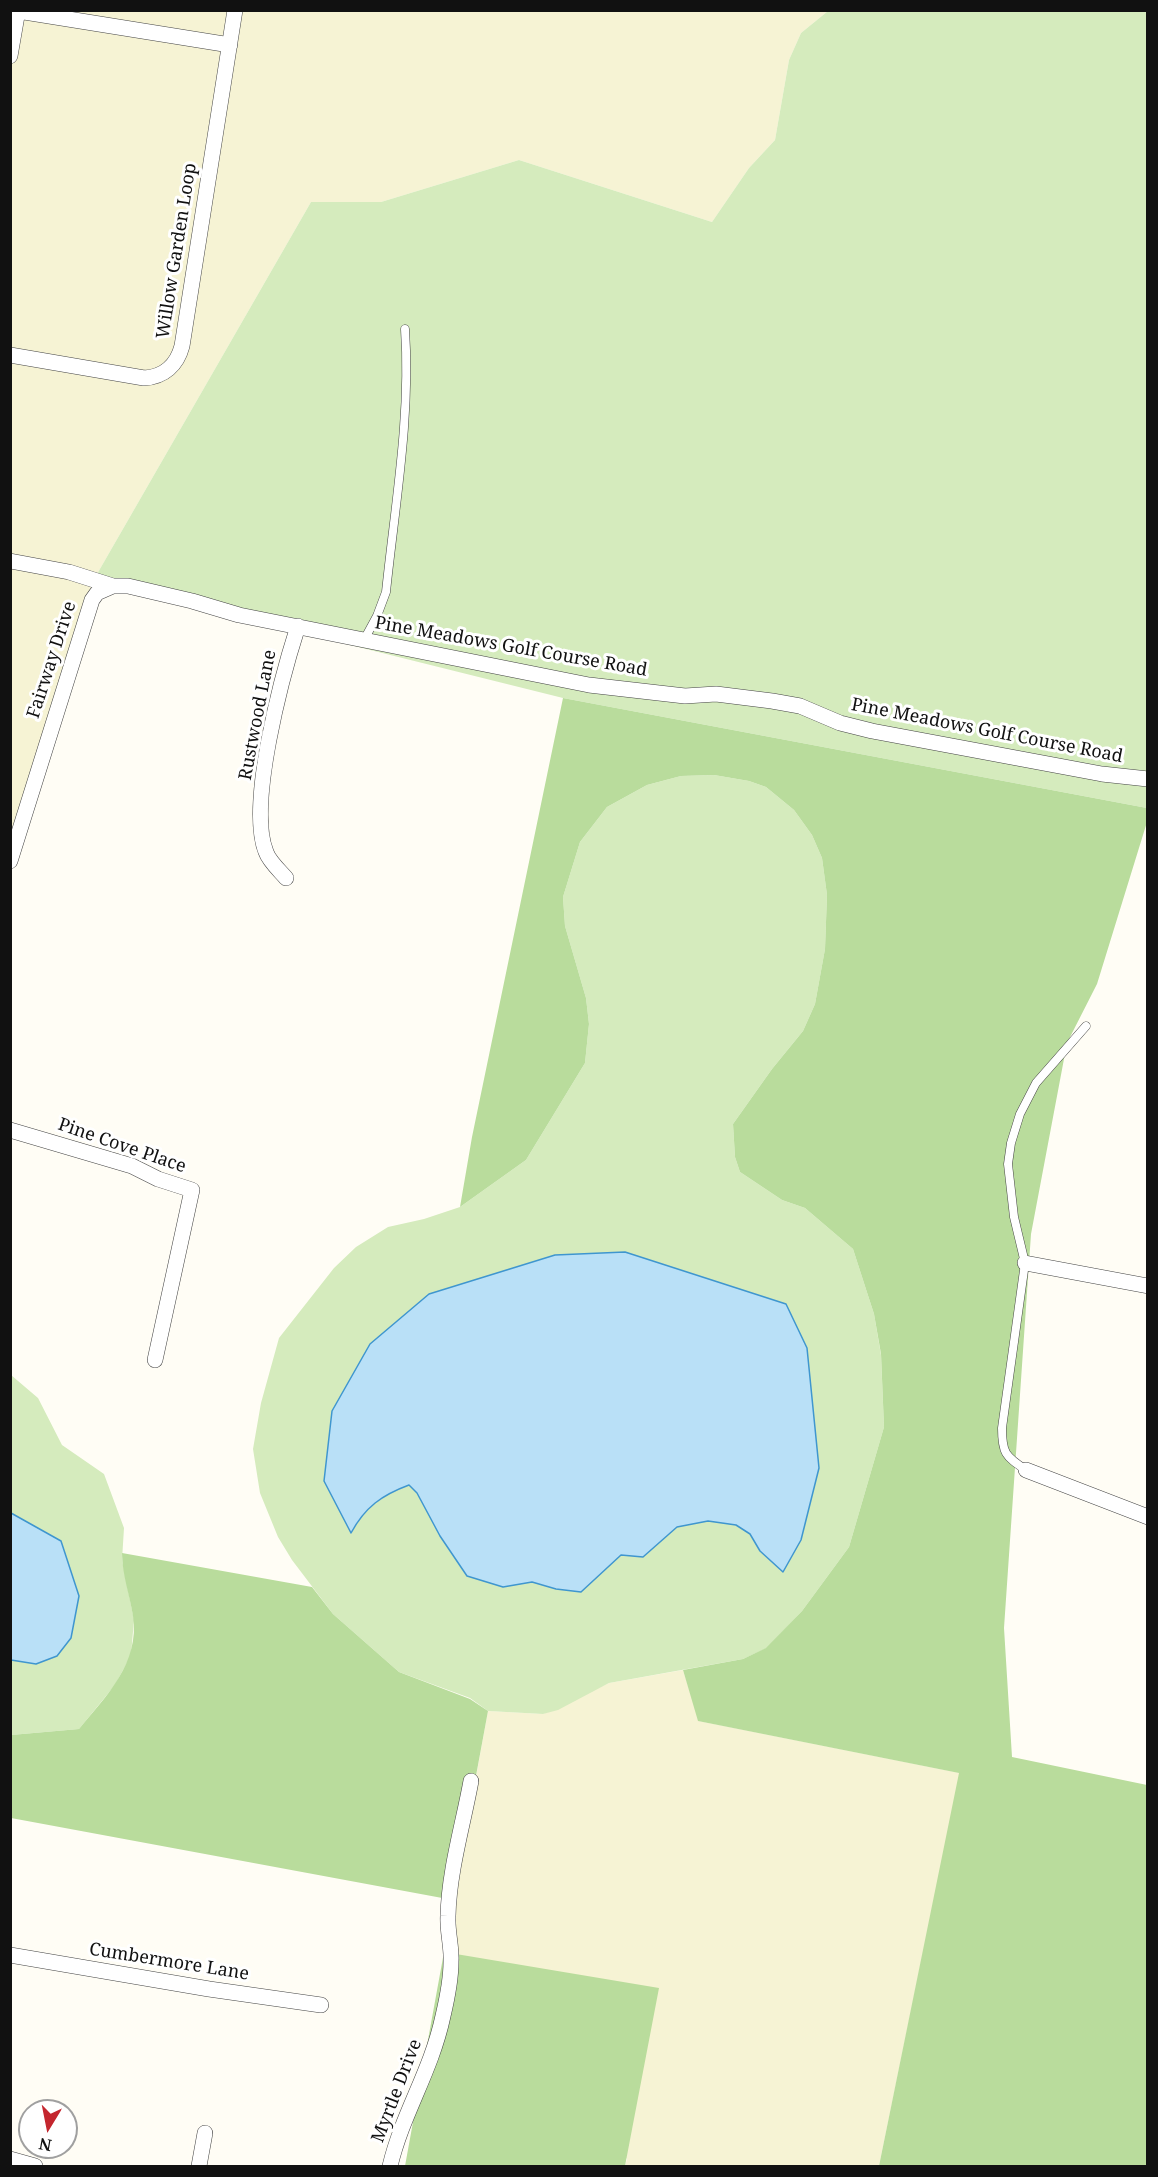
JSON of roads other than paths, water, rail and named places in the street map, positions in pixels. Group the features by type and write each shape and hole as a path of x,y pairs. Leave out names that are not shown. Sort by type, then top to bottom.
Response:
{"street":[{"name":"Willow Garden Loop","path":"10,355 144,378 161,374 175,362 182,346 235,10"},
{"path":"10,56 16,11 230,45"},
{"name":"Pine Meadows Golf Course Road","path":"10,561 69,572 113,586 128,586 239,615 599,687 686,696 716,694 772,701 800,706 840,723 872,731 1102,774 1148,779"},
{"name":"Fairway Drive","path":"10,861 92,600 97,593 113,586"},
{"name":"Rustwood Lane","path":"286,878 266,854 262,834 262,797 266,756 283,673 298,626"},
{"name":"Pine Cove Place","path":"10,1130 132,1166 158,1179 192,1190 155,1360"},
{"path":"1024,1263 1148,1286"},
{"path":"1026,1470 1148,1517"},
{"name":"Myrtle Drive","path":"390,2166 404,2116 422,2084 435,2050 444,2013 451,1964 448,1917 452,1881 471,1781"},
{"name":"Cumbermore Lane","path":"10,1955 209,1989 321,2005"},
{"path":"199,2166 205,2133"},
{"path":"10,2159 34,2166"}],"lane":[{"path":"364,640 378,616 386,592 404,423 407,363 405,329"},
{"path":"1026,1470 1008,1458 1002,1446 1002,1428 1024,1263 1014,1217 1008,1164 1011,1143 1020,1114 1036,1083 1086,1026"}],"water":[{"path":"625,1252 786,1304 807,1348 819,1468 801,1540 783,1572 760,1551 750,1534 736,1525 708,1521 677,1527 643,1557 621,1555 581,1592 556,1589 532,1582 503,1587 467,1576 440,1536 417,1493 409,1485 375,1503 362,1516 351,1533 324,1481 332,1411 370,1344 429,1294 555,1255"},
{"path":"11,1513 61,1541 79,1596 71,1638 57,1656 36,1664 11,1660"}]}
